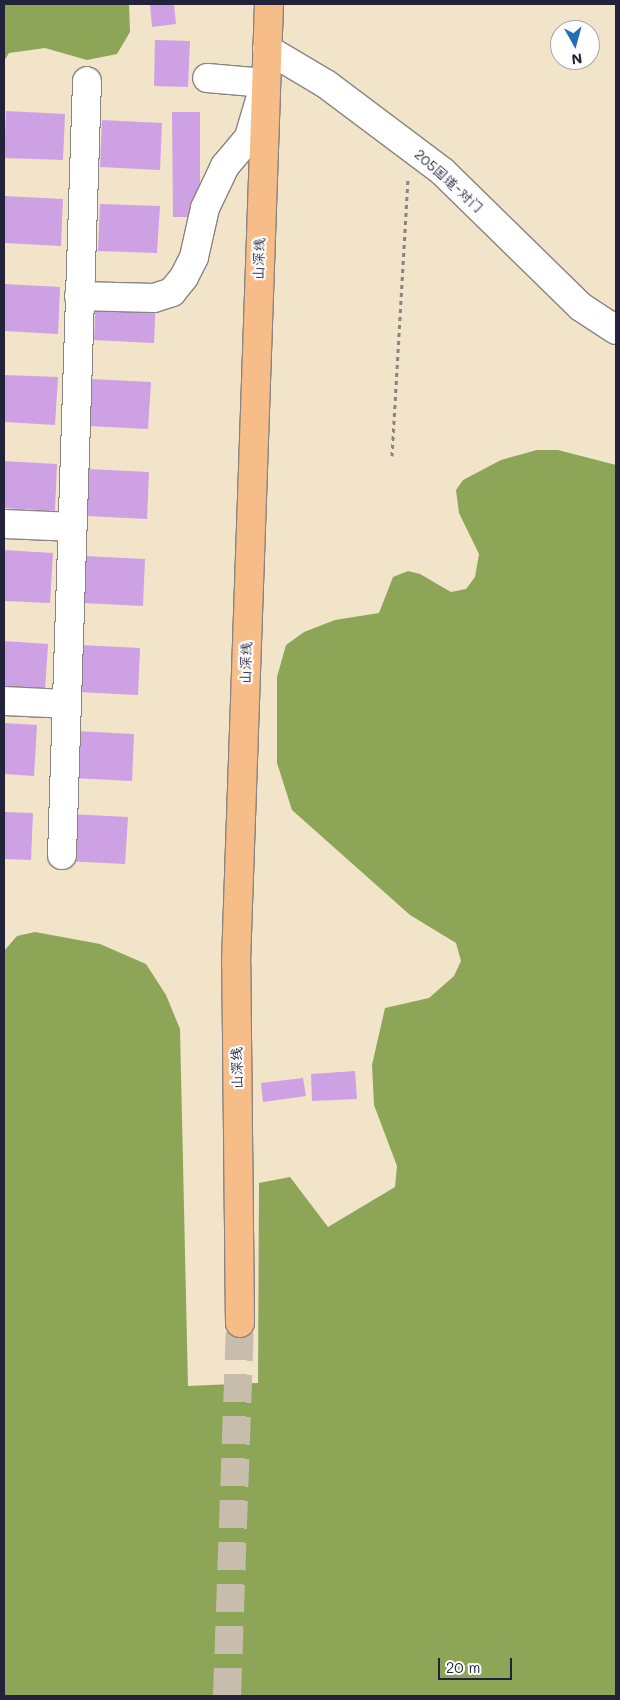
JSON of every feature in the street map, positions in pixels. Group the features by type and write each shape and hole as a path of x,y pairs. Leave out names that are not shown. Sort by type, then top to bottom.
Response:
{"highway":[{"name":"山深线","path":"240,1323 236,963 265,83 270,4"}],"street":[{"name":"205国道-对门","path":"267,49 326,84 443,172 581,307 616,330"},
{"path":"79,296 154,298 172,292 194,256 205,208 225,166 249,137 265,83 207,78"},
{"path":"62,855 87,81"},
{"path":"4,524 72,527"},
{"path":"4,701 67,704"}],"path":[{"path":"392,456 409,146"}],"green space":[{"path":"4,4 129,4 130,32 117,54 87,60 45,48 9,53 4,61"},
{"path":"537,450 558,450 616,465 616,1696 4,1696 4,951 17,936 35,932 100,944 146,964 166,995 180,1029 188,1386 258,1383 259,1183 290,1177 328,1227 395,1187 397,1166 374,1105 372,1065 385,1008 429,998 454,976 461,961 456,943 410,915 292,810 277,763 277,677 286,645 304,632 335,620 379,613 393,577 408,571 420,574 451,592 466,589 475,577 479,554 459,513 456,490 463,480 501,460"}],"building":[{"path":"150,4 174,4 176,24 152,27"},
{"path":"155,40 190,41 188,87 154,86"},
{"path":"6,111 65,114 63,160 4,158"},
{"path":"172,112 200,112 200,217 173,217"},
{"path":"102,120 162,123 160,170 100,167"},
{"path":"4,196 63,199 61,246 4,243"},
{"path":"100,204 160,206 157,253 98,251"},
{"path":"4,284 60,287 58,334 4,331"},
{"path":"96,293 156,296 154,343 94,340"},
{"path":"4,375 58,377 55,425 4,422"},
{"path":"91,379 151,382 148,429 88,426"},
{"path":"4,461 57,464 55,511 4,508"},
{"path":"89,469 149,472 147,519 87,516"},
{"path":"4,550 53,553 50,603 4,601"},
{"path":"85,556 145,559 143,606 83,603"},
{"path":"4,641 48,644 45,691 4,688"},
{"path":"80,645 140,648 138,695 78,692"},
{"path":"4,723 37,725 34,776 4,774"},
{"path":"75,731 134,734 132,781 72,778"},
{"path":"4,812 33,813 31,860 4,859"},
{"path":"68,814 128,817 125,864 66,861"},
{"path":"355,1071 357,1099 312,1101 311,1074"},
{"path":"303,1078 306,1096 263,1102 261,1083"}],"tunnel":[{"path":"227,1696 240,1323"}]}
